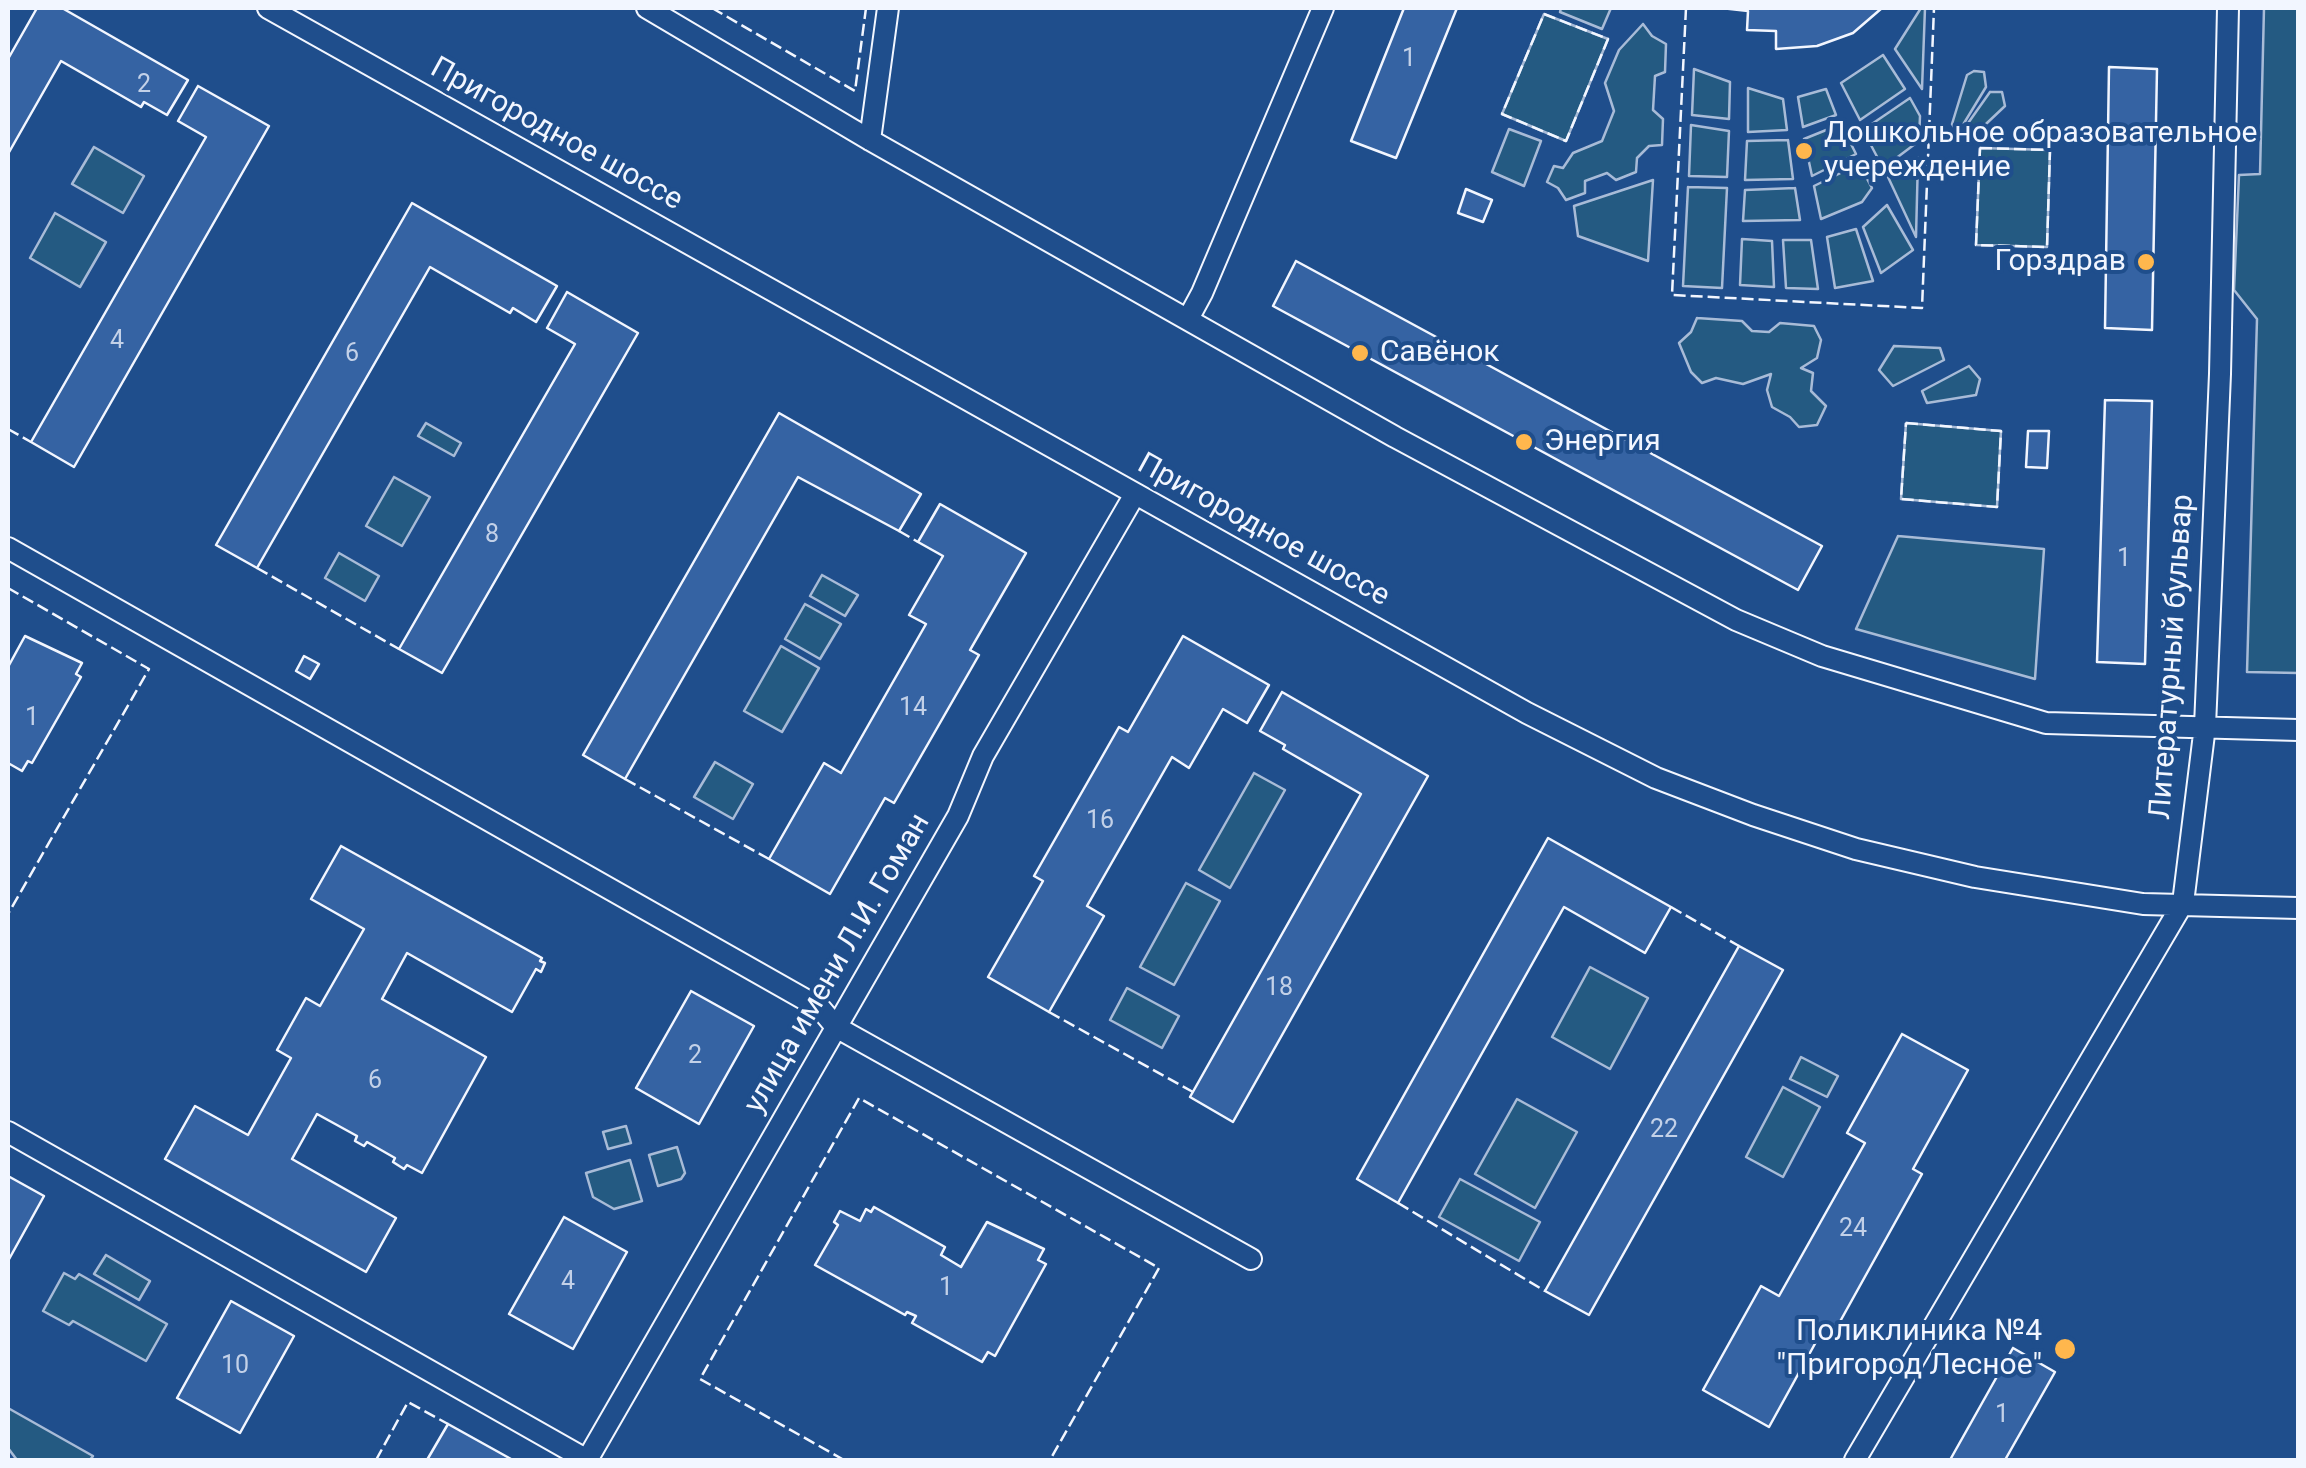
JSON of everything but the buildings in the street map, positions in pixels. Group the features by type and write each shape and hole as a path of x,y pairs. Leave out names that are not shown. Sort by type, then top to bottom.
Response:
{"street":[{"name":"Пригородное шоссе","path":"268,8 1527,713 1656,778 1856,849 1941,869 2143,904 2298,908"},
{"path":"647,8 870,140 1396,437 1736,620 1822,656 2046,724 2298,730"},
{"path":"870,140 888,8"},
{"path":"1188,319 1323,8"},
{"name":"Литературный бульвар","path":"1856,1460 2183,903 2205,726 2220,374 2228,8"},
{"name":"улица имени Л.И. Гоман","path":"587,1460 958,816 984,756 1135,494"},
{"path":"8,548 820,1008 836,1027 1251,1258"},
{"path":"8,1132 587,1460"}],"shaded area":[{"path":"1561,8 1611,8 1602,29 1560,12"},
{"path":"1921,8 1925,8 1922,89 1895,49"},
{"path":"2264,8 2298,8 2298,673 2247,672 2257,319 2234,290 2239,175 2260,174"},
{"path":"1544,14 1608,39 1566,141 1502,114"},
{"path":"1643,24 1652,36 1666,44 1665,72 1655,76 1653,110 1663,119 1662,145 1649,146 1637,158 1636,172 1616,180 1607,173 1585,181 1585,193 1566,200 1558,188 1547,182 1554,166 1563,168 1573,153 1602,141 1614,111 1605,83 1619,50"},
{"path":"1883,55 1905,89 1860,120 1841,83"},
{"path":"1694,69 1730,82 1729,119 1692,115"},
{"path":"1984,72 1986,87 1958,133 1952,124 1967,75"},
{"path":"1748,88 1783,99 1787,130 1748,132"},
{"path":"1826,89 1836,115 1803,127 1798,97"},
{"path":"1990,92 2002,92 2005,106 1969,140 1959,136"},
{"path":"1910,98 1920,116 1919,141 1883,168 1863,130"},
{"path":"1841,124 1856,154 1812,176 1804,139"},
{"path":"1691,125 1729,131 1727,177 1689,176"},
{"path":"1509,129 1541,141 1524,186 1492,172"},
{"path":"1788,140 1793,179 1745,180 1747,141"},
{"path":"94,147 144,176 123,213 72,184"},
{"path":"1980,148 2050,150 2047,247 1976,245"},
{"path":"1918,158 1916,237 1888,177"},
{"path":"1859,164 1872,188 1862,202 1821,219 1814,186"},
{"path":"1653,180 1648,261 1578,236 1574,206"},
{"path":"1688,187 1727,188 1722,288 1683,286"},
{"path":"1795,188 1800,220 1743,221 1745,190"},
{"path":"1887,205 1913,250 1881,273 1863,227"},
{"path":"55,213 106,242 80,287 30,258"},
{"path":"1856,229 1873,281 1835,288 1827,237"},
{"path":"1742,239 1772,241 1774,287 1740,285"},
{"path":"1783,240 1811,240 1818,289 1786,288"},
{"path":"1697,318 1742,321 1752,331 1769,332 1780,323 1814,326 1821,340 1817,358 1801,368 1813,373 1811,391 1826,406 1817,425 1799,427 1772,407 1767,390 1771,374 1743,384 1716,378 1702,383 1691,372 1679,343 1691,332"},
{"path":"1894,346 1940,348 1944,360 1893,386 1879,370"},
{"path":"1969,366 1980,379 1976,395 1927,403 1922,391"},
{"path":"426,423 461,443 454,456 418,436"},
{"path":"1906,423 2001,431 1997,507 1901,499"},
{"path":"394,477 430,497 402,546 366,526"},
{"path":"1898,536 2044,549 2035,679 1856,629"},
{"path":"339,553 379,576 365,601 325,578"},
{"path":"822,575 858,595 845,616 810,596"},
{"path":"805,604 841,624 820,659 785,639"},
{"path":"781,646 819,668 782,732 744,711"},
{"path":"715,762 753,784 733,819 694,797"},
{"path":"1254,773 1285,790 1230,888 1199,870"},
{"path":"1186,883 1220,901 1174,985 1140,967"},
{"path":"1590,967 1648,998 1610,1069 1552,1037"},
{"path":"1127,988 1179,1016 1162,1048 1110,1020"},
{"path":"1801,1057 1838,1076 1827,1097 1790,1079"},
{"path":"1783,1087 1820,1107 1783,1177 1746,1157"},
{"path":"1517,1099 1577,1132 1535,1208 1475,1174"},
{"path":"626,1126 631,1143 608,1149 603,1132"},
{"path":"677,1147 685,1173 681,1179 658,1186 649,1155"},
{"path":"630,1160 642,1201 614,1209 593,1197 586,1173"},
{"path":"1460,1179 1540,1222 1519,1261 1439,1217"},
{"path":"106,1255 150,1281 139,1300 94,1274"},
{"path":"64,1273 75,1279 79,1274 167,1324 146,1361 73,1321 69,1325 43,1311"},
{"path":"8,1408 93,1456 90,1460 17,1460 8,1448"}],"fence":[{"path":"712,8 855,91 866,8"},
{"path":"1686,8 1672,295 1922,308 1934,8"},
{"path":"1544,14 1608,39 1566,141 1502,114 1544,14"},
{"path":"1980,148 2050,150 2047,247 1976,245 1980,148"},
{"path":"1906,423 2001,431 1997,507 1901,499 1906,423"},
{"path":"8,429 31,442"},
{"path":"899,531 918,542"},
{"path":"257,568 399,649"},
{"path":"8,588 149,669 8,914"},
{"path":"625,779 769,859"},
{"path":"1671,907 1739,946"},
{"path":"1049,1012 1193,1092"},
{"path":"844,1460 700,1379 859,1098 1159,1268 1050,1460"},
{"path":"1398,1203 1545,1291"},
{"path":"376,1460 408,1402 448,1424"}],"place":[{"name":"Дошкольное образовательное учереждение","path":"1804,151"},
{"name":"Горздрав","path":"2146,262"},
{"name":"Савёнок","path":"1360,353"},
{"name":"Энергия","path":"1524,442"},
{"name":"Поликлиника №4 \"Пригород Лесное\"","path":"2065,1349"}]}
